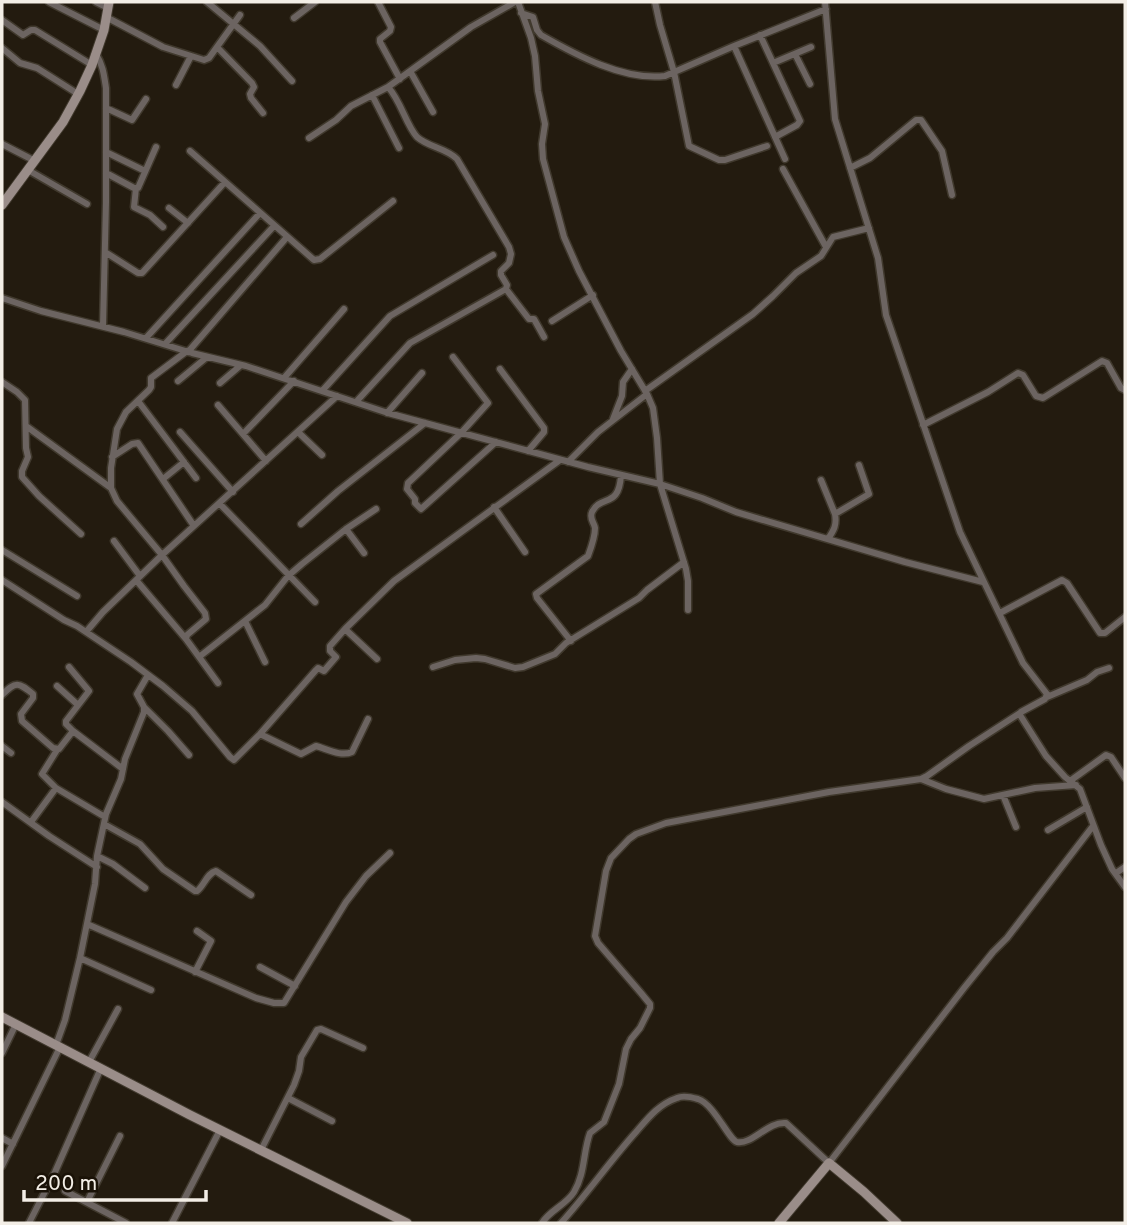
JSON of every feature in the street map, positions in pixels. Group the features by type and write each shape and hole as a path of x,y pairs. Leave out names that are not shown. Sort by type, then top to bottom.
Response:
{"street":[{"path":"49,2 104,30"},
{"path":"96,2 158,45 207,60 240,15"},
{"path":"206,2 266,51 292,81"},
{"path":"294,18 314,2"},
{"path":"378,2 391,27 390,31 380,38 380,42 400,79"},
{"path":"309,138 337,120 351,106 400,79 472,26 516,2 531,38 545,124 543,159 564,237 579,271 653,408 660,484 684,562 688,581 688,610"},
{"path":"655,2 674,72 689,146 719,160 766,146"},
{"path":"521,13 533,17 541,34 586,59 634,75 663,77 825,6 835,119 878,258 886,315 960,531 1023,663 1047,697"},
{"path":"2,205 63,122 92,65 108,9"},
{"path":"2,20 23,35 35,30 92,65"},
{"path":"760,35 800,121 775,137"},
{"path":"734,46 785,159"},
{"path":"217,47 254,85 251,98 264,113"},
{"path":"773,63 811,47"},
{"path":"2,48 20,63 37,68 78,94"},
{"path":"96,54 104,70 106,108 103,326"},
{"path":"795,54 810,84"},
{"path":"176,85 191,56"},
{"path":"410,71 433,112"},
{"path":"388,87 416,135 423,141 451,153 457,159 504,236 511,254 508,264 501,271 506,289 529,319 534,319 544,337"},
{"path":"372,95 399,148"},
{"path":"106,108 132,120 146,99"},
{"path":"850,168 870,158 916,120 921,120 942,151 952,195"},
{"path":"2,144 35,161"},
{"path":"156,147 136,188 134,207 150,215 163,227"},
{"path":"190,151 313,260 317,260 393,201"},
{"path":"106,152 145,171"},
{"path":"783,169 826,247"},
{"path":"28,170 87,204"},
{"path":"106,173 136,188"},
{"path":"105,251 140,274 225,182"},
{"path":"169,208 188,223"},
{"path":"146,338 260,213"},
{"path":"165,344 274,226"},
{"path":"2,580 86,632 148,675 192,711 232,759 236,759 316,670 318,668 324,671 335,659 329,649 345,629 394,581 494,507 564,461 646,393 753,314 796,273 816,260 834,237 869,228"},
{"path":"110,488 117,429 126,412 151,387 151,378 188,351 287,237"},
{"path":"322,391 390,316 493,255"},
{"path":"356,402 410,343 506,289"},
{"path":"552,321 593,295"},
{"path":"2,298 241,365 387,413 660,484 736,512 983,582"},
{"path":"284,378 345,309"},
{"path":"178,381 207,357"},
{"path":"453,357 488,403 461,433 408,483 407,489 415,503 420,509 496,442"},
{"path":"923,425 989,392 1018,373 1023,375 1036,396 1043,398 1102,361 1107,363 1121,388 1125,390"},
{"path":"220,383 241,365"},
{"path":"500,369 544,428 544,432 528,451"},
{"path":"612,421 622,396 623,382 632,369"},
{"path":"387,413 422,373"},
{"path":"243,434 294,381"},
{"path":"2,382 17,391 25,400 28,457 22,477 80,534"},
{"path":"86,632 162,555 337,396"},
{"path":"138,401 196,478"},
{"path":"218,405 266,461"},
{"path":"301,524 338,491 425,423"},
{"path":"26,426 110,488 117,501 162,555 205,613 206,619 187,635 186,639"},
{"path":"180,432 233,492"},
{"path":"298,432 322,455"},
{"path":"112,457 138,443 194,526"},
{"path":"163,479 184,462"},
{"path":"835,514 869,494 859,465"},
{"path":"571,641 536,594 588,556 595,528 591,519 592,513 617,494 621,488 621,475"},
{"path":"821,480 835,514 835,527 828,539"},
{"path":"220,504 315,602"},
{"path":"494,507 525,552"},
{"path":"199,657 272,598 288,576 376,509"},
{"path":"346,530 364,553"},
{"path":"114,541 138,578 218,682"},
{"path":"2,550 77,596"},
{"path":"433,667 455,660 476,658 519,669 555,654 639,598 684,562"},
{"path":"1000,613 1062,580 1067,583 1100,633 1105,633 1124,621"},
{"path":"245,621 265,662"},
{"path":"345,629 377,659"},
{"path":"69,667 89,691 66,724 123,769"},
{"path":"542,1223 575,1191 590,1133 605,1120 619,1084 626,1049 650,1008 650,1004 595,936 606,871 609,861 622,845 636,834 666,823 829,792 921,779 1047,697 1109,668"},
{"path":"148,675 136,694 144,707 189,755"},
{"path":"2,695 12,684 31,692 33,698 21,713 22,722 57,750"},
{"path":"57,686 78,705"},
{"path":"2,1166 58,1046 87,925 104,820 121,779 125,759 144,707"},
{"path":"1020,713 1045,755 1080,789 1093,826 1125,887"},
{"path":"260,734 301,754 316,746 348,754 352,752 368,719"},
{"path":"73,731 42,774 56,788 140,844 163,869 195,891 216,871 251,895"},
{"path":"2,746 11,753"},
{"path":"921,779 946,789 989,799 1035,788 1073,783 1106,755 1111,757 1125,778"},
{"path":"31,822 56,788"},
{"path":"1003,795 1016,827"},
{"path":"2,814 4,803 97,867"},
{"path":"1048,830 1087,807"},
{"path":"779,1223 1093,826"},
{"path":"87,925 256,998 281,1004 286,1002 351,895 390,853"},
{"path":"97,856 113,864 145,888"},
{"path":"1116,873 1125,867"},
{"path":"195,972 211,942 197,931"},
{"path":"80,958 151,990"},
{"path":"260,967 295,986"},
{"path":"89,1062 118,1009"},
{"path":"2,1017 407,1223"},
{"path":"2,1053 16,1024"},
{"path":"261,1150 298,1076 301,1057 317,1030 321,1029 363,1048"},
{"path":"29,1223 101,1068"},
{"path":"561,1223 654,1112 666,1103 684,1096 704,1102 736,1142 747,1140 774,1124 786,1123 897,1223"},
{"path":"288,1098 332,1121"},
{"path":"172,1223 220,1129"},
{"path":"87,1202 120,1136"},
{"path":"2,1138 13,1144"},
{"path":"65,1191 115,1221 127,1223"}]}
